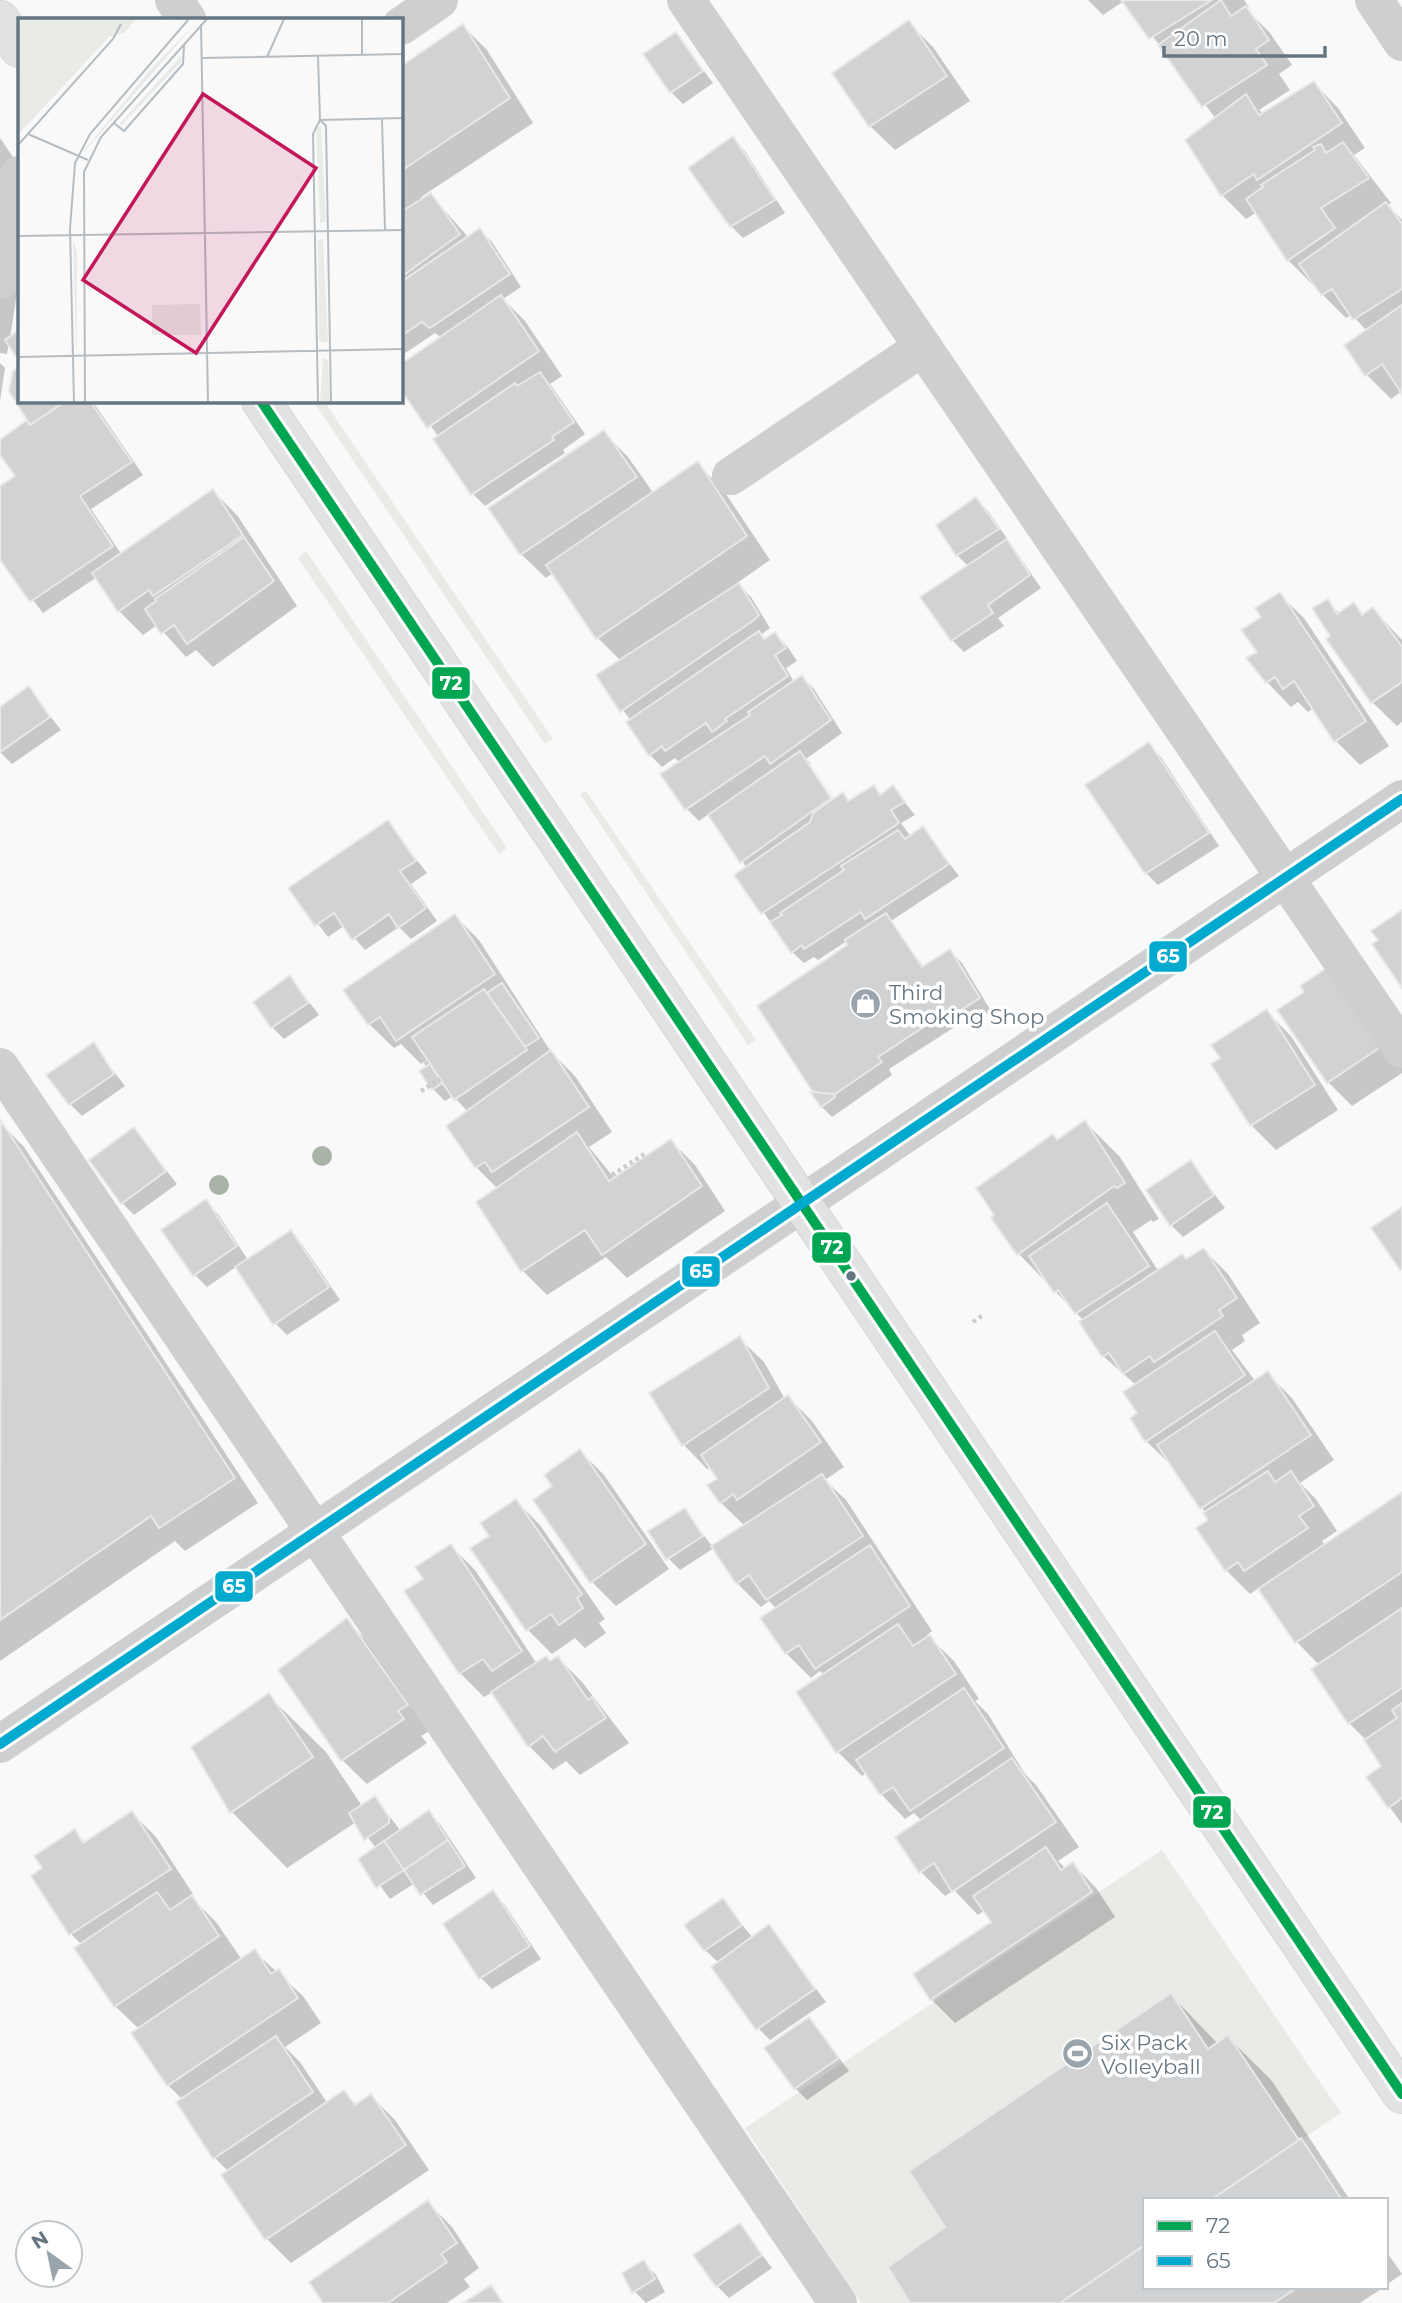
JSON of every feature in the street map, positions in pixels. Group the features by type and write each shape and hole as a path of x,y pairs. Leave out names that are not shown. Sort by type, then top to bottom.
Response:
{"main road":[{"path":"0,20 18,47"},
{"path":"262,402 1402,2094"}],"street":[{"path":"174,0 186,18"},
{"path":"400,16 439,0"},
{"path":"686,0 1402,1049"},
{"path":"1374,0 1402,42"},
{"path":"0,280 18,181"},
{"path":"731,476 923,347"},
{"path":"0,1744 1402,799"},
{"path":"0,1066 313,1533 838,2303"}],"path":[{"path":"421,1056 428,1065"},
{"path":"421,1091 440,1079"},
{"path":"612,1175 646,1153"},
{"path":"974,1322 984,1315"}],"shaded area":[{"path":"314,402 325,402 553,739 545,744"},
{"path":"306,551 507,848 499,854 298,558"},
{"path":"586,791 756,1040 748,1045 580,794"},
{"name":"Six Pack Volleyball","path":"1162,1850 1341,2113 1215,2198 1143,2198 1143,2202 1059,2303 861,2303 745,2128"}],"building":[{"path":"1121,0 1212,0 1149,39"},
{"path":"1221,0 1231,16 1246,6 1269,40 1256,49 1267,65 1202,107 1158,45"},
{"path":"909,20 947,76 869,127 832,73"},
{"path":"463,24 510,98 402,170 402,65"},
{"path":"676,32 703,71 670,93 643,54"},
{"path":"1314,81 1342,123 1257,180 1254,174 1221,196 1185,140 1246,94 1259,115"},
{"path":"733,136 775,200 730,227 688,168"},
{"path":"1343,142 1369,178 1321,208 1335,228 1287,261 1246,199 1263,187 1261,185 1315,150 1313,147 1321,144 1326,153"},
{"path":"431,193 460,234 402,276 402,208 404,210"},
{"path":"1386,202 1402,224 1402,289 1353,320 1332,289 1321,295 1299,264"},
{"path":"480,228 510,274 430,328 422,322 402,335 402,281"},
{"path":"501,295 539,351 427,428 402,391 402,363"},
{"path":"1402,305 1402,394 1382,364 1365,376 1344,345"},
{"path":"18,331 18,360 5,340"},
{"path":"18,368 18,402 64,402 30,425 9,391 13,371"},
{"path":"540,372 574,422 552,437 554,440 471,495 433,439 515,383 517,386"},
{"path":"64,402 91,402 132,462 80,496 113,546 30,602 0,560 0,486 15,476 0,455 0,440 27,420 30,425"},
{"path":"604,430 637,477 520,555 488,508"},
{"path":"698,461 747,536 596,639 546,565"},
{"path":"213,489 243,535 153,596 149,590 118,612 92,573"},
{"path":"976,497 999,529 956,556 936,525"},
{"path":"244,537 274,581 187,644 174,625 161,634 145,609 156,601 155,599"},
{"path":"1007,539 1030,575 988,605 993,613 951,641 920,597"},
{"path":"739,583 759,615 620,712 596,675"},
{"path":"1280,592 1366,721 1334,742 1294,681 1283,689 1275,677 1266,683 1246,658 1257,652 1241,630 1261,617 1255,608"},
{"path":"1328,599 1337,614 1354,602 1362,615 1373,607 1402,647 1402,682 1371,703 1326,639 1330,636 1312,608"},
{"path":"759,631 764,639 775,632 786,648 775,655 788,676 725,719 727,721 712,732 706,723 665,751 662,746 649,756 626,722"},
{"path":"802,675 831,720 770,764 765,756 685,810 660,774 750,715 748,712"},
{"path":"29,686 50,717 0,752 0,707"},
{"path":"1149,742 1209,833 1145,874 1085,785"},
{"path":"800,751 831,798 740,863 708,815"},
{"path":"874,785 880,795 893,785 905,802 891,810 899,823 761,914 734,875 810,822 813,813 843,792 848,801"},
{"path":"388,820 416,861 400,871 426,908 398,928 389,914 352,940 334,913 315,926 288,888"},
{"path":"923,826 949,864 865,919 861,912 804,949 802,945 791,953 770,922 844,870 841,866 898,830 905,839"},
{"path":"1402,910 1402,988 1372,944 1378,940 1371,931"},
{"name":"Third Smoking Shop","path":"886,913 922,967 950,949 980,998 952,1016 948,1011 878,1057 882,1062 832,1096 812,1091 757,1006 847,945 845,940"},
{"path":"455,914 495,974 396,1041 380,1017 368,1025 343,990"},
{"path":"1331,965 1385,1044 1327,1083 1277,1010 1304,992 1300,986"},
{"path":"290,975 308,1003 271,1028 253,1002"},
{"path":"502,983 539,1038 525,1047 487,993"},
{"path":"484,989 527,1050 454,1100 412,1037"},
{"path":"1267,1009 1315,1085 1250,1126 1211,1064 1220,1058 1211,1045"},
{"path":"94,1042 114,1074 69,1105 46,1075"},
{"path":"551,1050 589,1107 492,1172 485,1162 475,1168 446,1126"},
{"path":"430,1064 442,1083 432,1090 419,1071"},
{"path":"810,1092 834,1094 835,1097 821,1107"},
{"path":"1085,1120 1125,1183 1117,1188 1114,1186 1017,1255 991,1218 994,1215 976,1188 1053,1134 1057,1140"},
{"path":"1,1121 235,1478 159,1528 151,1516 0,1620"},
{"path":"134,1127 166,1171 121,1204 89,1160"},
{"path":"577,1132 609,1181 671,1139 702,1186 602,1255 585,1230 521,1272 476,1202"},
{"path":"1191,1160 1214,1195 1170,1226 1146,1190"},
{"path":"206,1199 237,1246 193,1276 161,1230"},
{"path":"1107,1203 1149,1266 1075,1314 1058,1290 1054,1293 1029,1256"},
{"path":"1402,1207 1402,1269 1400,1270 1371,1228"},
{"path":"291,1230 329,1287 273,1325 235,1267"},
{"path":"1204,1248 1237,1298 1219,1310 1223,1316 1154,1362 1150,1356 1123,1374 1109,1353 1102,1357 1079,1322 1182,1254 1186,1259"},
{"path":"1215,1331 1245,1375 1145,1442 1130,1418 1137,1413 1123,1392"},
{"path":"740,1336 769,1388 682,1446 649,1393"},
{"path":"1268,1371 1311,1435 1200,1509 1157,1445"},
{"path":"788,1395 821,1442 737,1500 733,1494 720,1504 707,1485 717,1479 701,1455"},
{"path":"580,1449 646,1544 590,1583 533,1500 552,1486 544,1475"},
{"path":"1268,1471 1275,1482 1291,1471 1314,1506 1299,1516 1308,1528 1244,1571 1238,1562 1225,1571 1196,1528 1208,1520 1203,1513"},
{"path":"822,1474 863,1536 766,1600 749,1575 736,1584 711,1546"},
{"path":"1402,1492 1402,1572 1295,1643 1258,1589"},
{"path":"516,1499 582,1594 577,1598 583,1608 559,1625 551,1614 526,1631 470,1548 489,1536 480,1523"},
{"path":"685,1508 703,1536 666,1560 648,1531"},
{"path":"451,1544 522,1651 492,1671 483,1659 459,1674 404,1591 423,1579 415,1567"},
{"path":"870,1545 910,1606 815,1669 799,1645 785,1654 760,1618"},
{"path":"1402,1608 1402,1688 1348,1724 1311,1669"},
{"path":"347,1618 408,1705 398,1711 404,1719 341,1761 278,1670"},
{"path":"898,1624 913,1646 930,1635 956,1674 836,1753 796,1692"},
{"path":"546,1656 550,1661 558,1656 588,1700 592,1697 606,1718 555,1752 543,1736 528,1747 491,1692"},
{"path":"964,1688 1004,1748 910,1811 893,1787 880,1795 856,1760"},
{"path":"269,1693 313,1757 230,1813 191,1747"},
{"path":"1402,1703 1402,1798 1388,1808 1366,1777 1381,1766 1364,1740 1397,1718 1392,1710"},
{"path":"1012,1758 1056,1822 952,1892 934,1863 919,1873 895,1837"},
{"path":"375,1796 389,1817 389,1823 364,1840 349,1813"},
{"path":"429,1810 448,1840 404,1870 384,1841"},
{"path":"132,1811 171,1869 69,1935 31,1876 42,1868 34,1856 75,1829 83,1843"},
{"path":"448,1840 465,1866 420,1895 404,1870"},
{"path":"384,1841 404,1870 376,1888 358,1859"},
{"path":"1046,1847 1061,1870 1073,1862 1092,1892 930,2000 913,1974 991,1922 973,1896"},
{"path":"493,1890 530,1946 479,1979 443,1924"},
{"path":"157,1892 170,1910 192,1895 219,1936 114,2007 74,1948"},
{"path":"723,1898 742,1925 704,1951 684,1925"},
{"path":"769,1924 815,1989 756,2030 711,1967"},
{"path":"255,1949 271,1974 279,1969 298,1998 167,2086 131,2033"},
{"path":"1171,1993 1208,2049 1228,2035 1299,2140 1214,2198 1143,2198 1143,2246 1060,2303 910,2303 888,2267 945,2227 909,2171"},
{"path":"809,2017 839,2058 794,2089 764,2048"},
{"path":"276,2036 313,2092 213,2159 176,2102"},
{"path":"344,2090 355,2105 371,2094 406,2145 265,2240 221,2175"},
{"path":"1301,2138 1341,2198 1214,2198"},
{"path":"428,2200 457,2243 441,2254 447,2262 388,2303 323,2303 309,2282"},
{"path":"740,2223 762,2255 716,2287 693,2255"},
{"path":"1143,2246 1143,2289 1295,2289 1274,2303 1060,2303"},
{"path":"644,2260 655,2279 632,2293 622,2273"},
{"path":"491,2285 503,2303 463,2303"}],"transit line":[{"name":"72","path":"262,402 1402,2094"},
{"name":"65","path":"0,1744 1402,799"}],"place":[{"name":"Third Smoking Shop","path":"866,1004"},
{"name":"Six Pack Volleyball","path":"1078,2054"}]}
